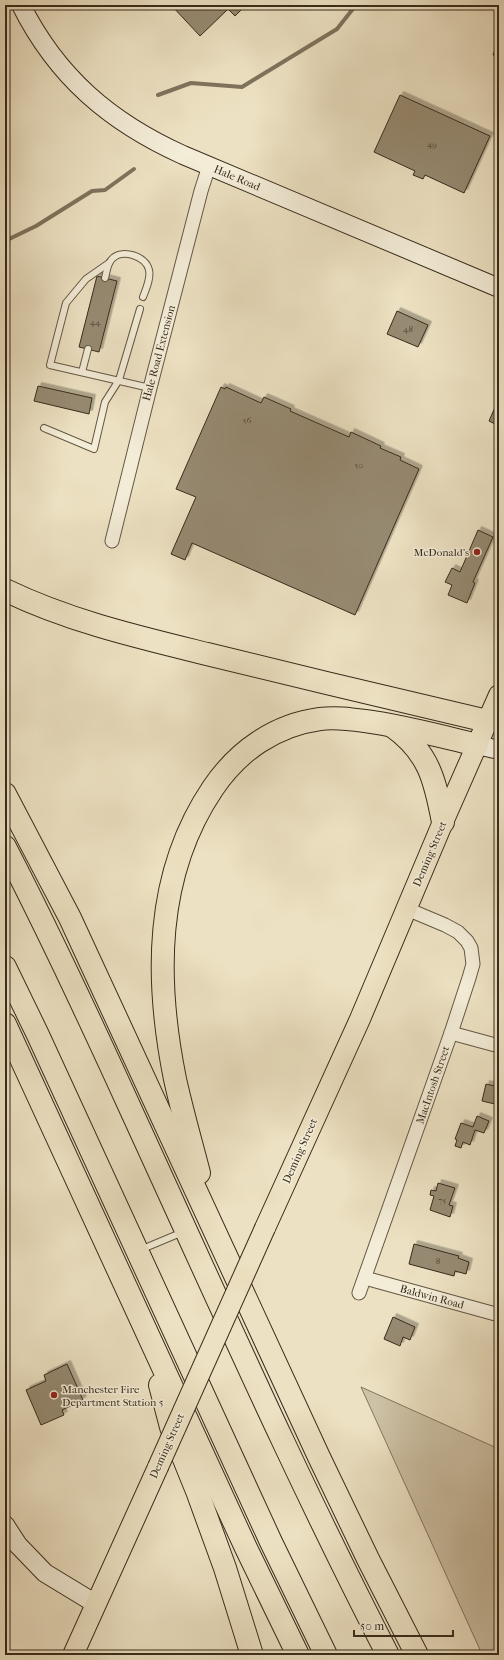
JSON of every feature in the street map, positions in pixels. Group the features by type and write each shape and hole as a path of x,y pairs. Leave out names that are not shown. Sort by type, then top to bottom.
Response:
{"highway":[{"path":"5,590 52,611 99,626 225,658 493,722"},
{"path":"213,1227 176,1080 165,1011 162,966 163,926 169,890 180,852 196,816 216,783 238,758 263,738 293,726 321,719 350,720 391,726 477,745"},
{"path":"391,726 412,743 427,762 435,785 443,822"},
{"path":"5,794 70,918 335,1491 417,1655"},
{"path":"5,847 61,958 313,1505 388,1655"},
{"path":"5,967 271,1542 326,1655"},
{"path":"5,1024 246,1548 298,1655"},
{"path":"143,1324 171,1428 197,1491 225,1568 252,1655"}],"main road":[{"name":"Deming Street","path":"73,1655 360,1019 477,745 493,722 499,695"}],"street":[{"name":"Hale Road","path":"21,5 41,40 71,78 99,105 125,125 169,149 499,288"},
{"name":"Hale Road Extension","path":"112,541 150,388 201,191 209,166"},
{"path":"477,745 499,750"},
{"name":"MacIntosh Street","path":"359,1293 472,970 473,955 471,948 464,938 452,929 407,909"},
{"path":"451,1033 499,1046"},
{"name":"Baldwin Road","path":"365,1278 499,1315"},
{"path":"5,1525 18,1545 45,1573 96,1604"}],"lane":[{"path":"143,297 149,276 149,269 146,264 135,256 119,254 86,279 66,303 50,365 150,388"},
{"path":"105,278 109,263"},
{"path":"44,428 94,449 105,402 120,380 140,309"},
{"path":"82,372 88,349"},
{"path":"137,1251 187,1231"}],"shaded area":[{"path":"5,234 9,269 5,344"},
{"path":"361,1387 499,1449 499,1655 483,1655 481,1652"}],"building":[{"path":"171,5 246,5 235,16 228,9 200,36"},
{"path":"499,37 499,57 493,55"},
{"path":"400,95 490,136 464,193 425,175 423,179 413,175 415,171 374,152"},
{"path":"97,276 117,281 99,352 79,347"},
{"path":"397,311 428,325 418,347 387,334"},
{"path":"38,386 92,398 89,414 34,401"},
{"path":"221,387 225,389 226,387 261,403 264,397 291,409 290,411 349,437 351,432 381,446 380,448 401,457 400,460 419,469 355,615 192,543 185,560 171,554 196,497 176,489"},
{"path":"499,398 499,426 489,421"},
{"name":"McDonald's","path":"478,530 493,537 473,582 475,583 467,603 448,595 452,585 445,582 452,568 460,572"},
{"path":"486,1084 499,1087 499,1105 482,1101"},
{"path":"477,1116 489,1121 484,1133 475,1130 470,1145 463,1142 461,1148 455,1146 457,1140 455,1139 461,1123 473,1127"},
{"path":"438,1183 455,1188 449,1205 453,1206 450,1217 430,1210 434,1196 430,1195 431,1190 436,1191"},
{"path":"414,1244 459,1256 458,1258 469,1262 466,1274 455,1271 454,1276 409,1264"},
{"path":"393,1317 415,1327 410,1340 403,1337 400,1346 384,1339"},
{"path":"499,1362 499,1379 495,1378"},
{"name":"Manchester Fire Department Station 5","path":"67,1364 83,1400 62,1410 64,1415 41,1425 26,1390 46,1381 44,1375"}],"waterway":[{"path":"158,95 191,83 242,87 337,29 356,5"},
{"path":"5,241 36,226 92,191 105,190 134,169"}],"place":[{"name":"McDonald's","path":"477,552"},
{"name":"Manchester Fire Department Station 5","path":"54,1395"}]}
